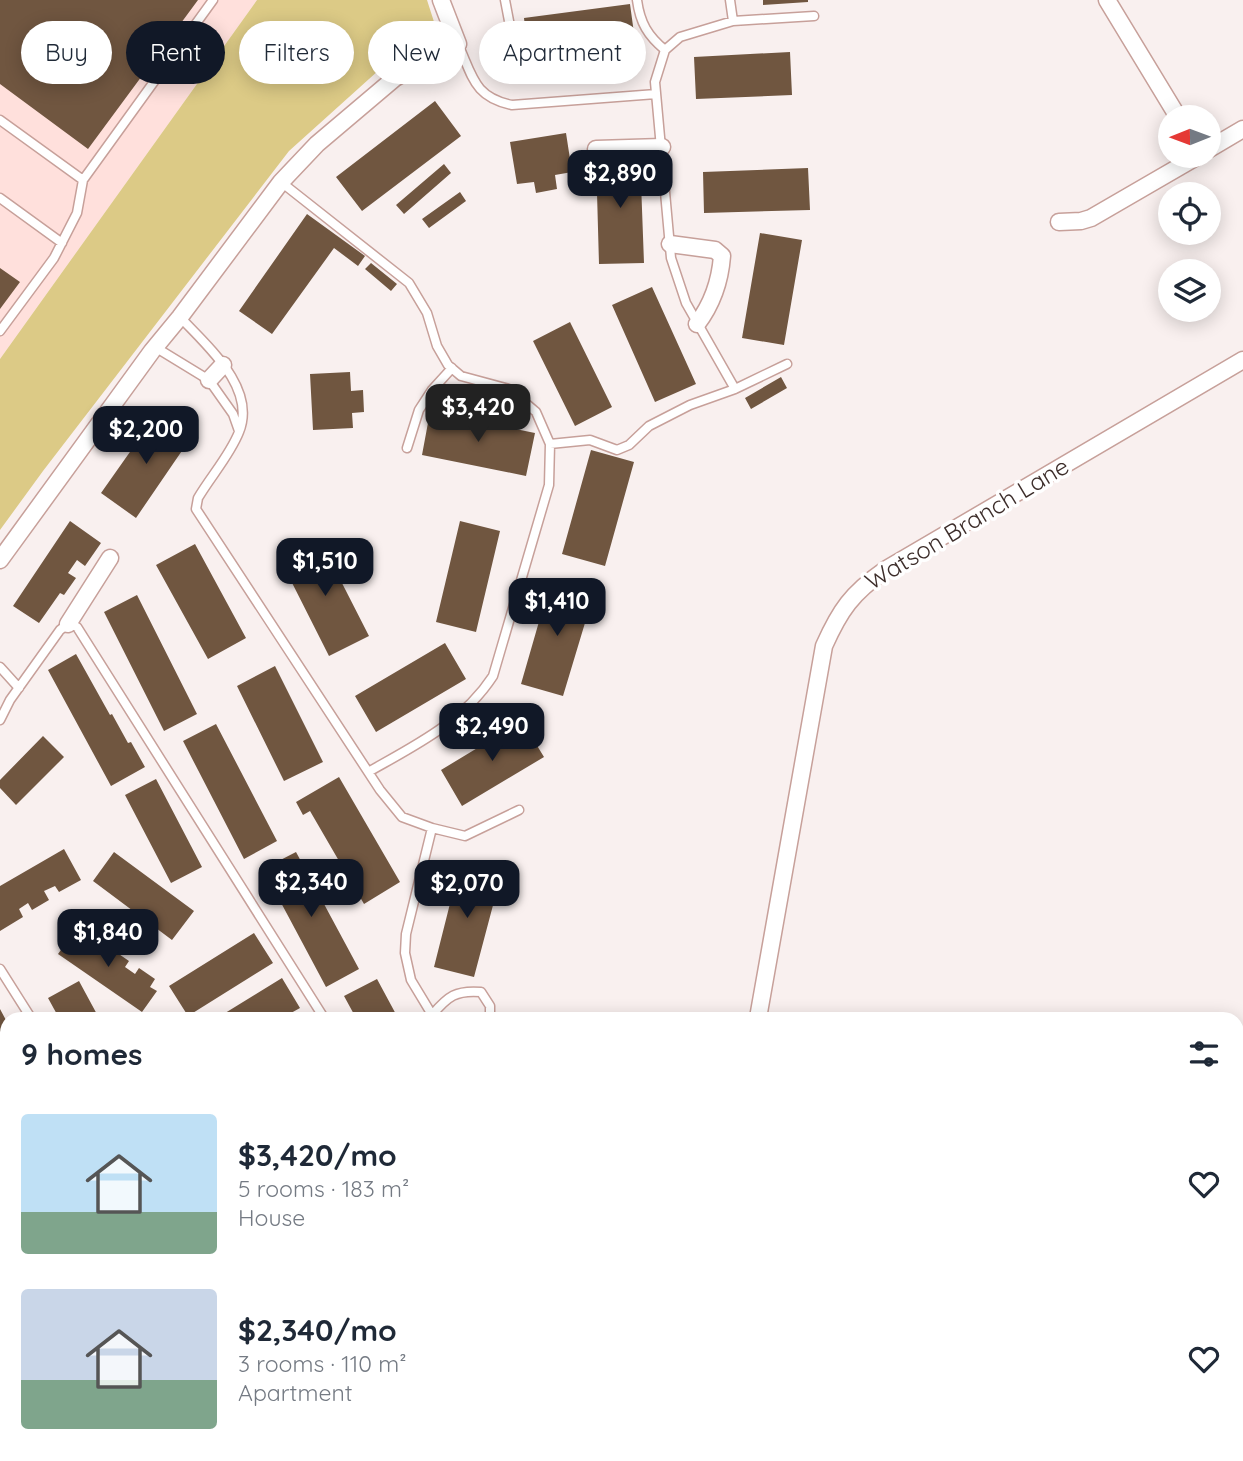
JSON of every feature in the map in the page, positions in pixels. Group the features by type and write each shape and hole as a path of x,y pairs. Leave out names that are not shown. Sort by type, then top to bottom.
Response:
{"street":[{"path":"441,0 449,21"},
{"path":"1107,0 1171,105"},
{"path":"0,560 155,347 281,182 317,144 387,84"},
{"path":"1222,141 1243,129"},
{"path":"596,149 662,147"},
{"path":"1059,222 1091,218 1177,168"},
{"path":"670,244 715,250 722,256 721,276 710,308 697,324"},
{"name":"Watson Branch Lane","path":"759,1012 824,646 847,601 863,585 885,570 1243,360"},
{"path":"209,380 223,365"},
{"path":"68,624 110,558"}],"lane":[{"path":"0,331 54,258 77,213 83,180 213,0"},
{"path":"505,0 509,21"},
{"path":"637,0 639,15 649,36 665,50"},
{"path":"730,0 733,21"},
{"path":"735,389 697,324 677,279 670,244 655,82 665,50 680,37 733,21 814,16"},
{"path":"465,59 480,90 495,102 512,105 656,94"},
{"path":"0,120 83,180"},
{"path":"281,182 409,284 427,313 437,346 452,368 461,376 509,389 536,412 550,444 549,485 493,676 480,696 460,715 431,736 370,771"},
{"path":"0,198 62,243"},
{"path":"180,317 223,365 239,390 244,415 240,432 198,498 196,509 380,790 402,817 465,836 519,810"},
{"path":"155,347 209,380 233,414 240,432"},
{"path":"550,444 590,440 617,450 629,445 649,426 690,405 735,389 787,364"},
{"path":"408,448 419,410 432,390 452,368"},
{"path":"1,713 60,630 68,624 77,627 320,1012"},
{"path":"0,667 19,688"},
{"path":"430,1012 411,980 405,953 406,934 432,828"},
{"path":"0,969 26,1012"},
{"path":"437,1012 447,998 465,991 481,992 490,1006 490,1012"}],"shaded area":[{"path":"0,0 257,0 242,21 239,21 239,25 225,45 225,21 126,21 126,84 197,84 0,359"},
{"path":"257,0 427,0 434,21 368,21 368,80 289,151 0,530 0,359 197,84 225,84 225,45 239,25 239,84 354,84 354,21 242,21"}],"building":[{"path":"0,0 198,0 182,21 126,21 126,84 136,84 88,149 0,84"},
{"path":"763,0 808,0 808,2 763,5"},
{"path":"630,4 632,21 524,21 524,18"},
{"path":"790,52 792,95 696,99 694,57"},
{"path":"435,101 461,136 362,211 336,177"},
{"path":"566,133 572,172 555,175 557,189 536,193 534,182 517,184 510,142"},
{"path":"640,155 644,263 599,264 596,157"},
{"path":"444,164 451,173 404,214 396,205"},
{"path":"808,168 810,210 704,213 703,172"},
{"path":"460,192 466,201 429,228 422,219"},
{"path":"307,214 365,256 358,266 334,248 272,334 239,311"},
{"path":"760,233 802,240 784,345 742,338"},
{"path":"371,263 397,284 391,291 365,269"},
{"path":"0,268 20,282 0,309"},
{"path":"652,287 696,384 655,402 612,305"},
{"path":"570,322 612,407 575,426 533,341"},
{"path":"350,372 351,391 363,390 364,412 352,413 353,428 313,430 310,374"},
{"path":"781,377 787,388 751,409 745,398"},
{"path":"430,412 535,433 526,476 422,455"},
{"path":"156,415 190,439 136,518 101,493"},
{"path":"591,450 634,462 605,566 562,554"},
{"path":"70,521 101,543 85,566 77,560 68,573 76,578 64,595 60,593 39,623 13,606"},
{"path":"460,521 500,531 476,632 436,622"},
{"path":"320,540 369,636 329,656 281,561"},
{"path":"195,544 246,638 208,659 156,565"},
{"path":"551,580 594,593 563,696 521,684"},
{"path":"137,595 197,714 164,731 104,612"},
{"path":"445,643 466,679 376,732 355,696"},
{"path":"76,654 110,715 112,714 128,743 131,742 145,767 111,786 48,670"},
{"path":"275,666 323,762 284,781 237,686"},
{"path":"522,721 544,757 462,806 441,770"},
{"path":"216,724 277,841 244,859 183,741"},
{"path":"43,736 64,757 16,805 0,788 0,780"},
{"path":"339,777 400,882 364,904 310,811 303,815 296,802"},
{"path":"156,779 202,867 171,883 125,795"},
{"path":"64,849 81,880 59,892 55,886 44,891 49,900 32,910 28,903 19,909 23,917 0,931 0,886"},
{"path":"114,852 194,911 172,940 93,881"},
{"path":"296,852 359,969 326,987 263,869"},
{"path":"460,864 501,875 474,977 434,967"},
{"path":"78,926 129,961 125,967 135,974 139,968 155,979 150,987 157,991 142,1012 58,954"},
{"path":"254,933 273,963 194,1012 185,1012 169,986"},
{"path":"282,978 300,1008 293,1012 227,1012"},
{"path":"377,979 395,1012 353,1012 344,996"},
{"path":"79,981 96,1012 56,1012 48,998"}]}
